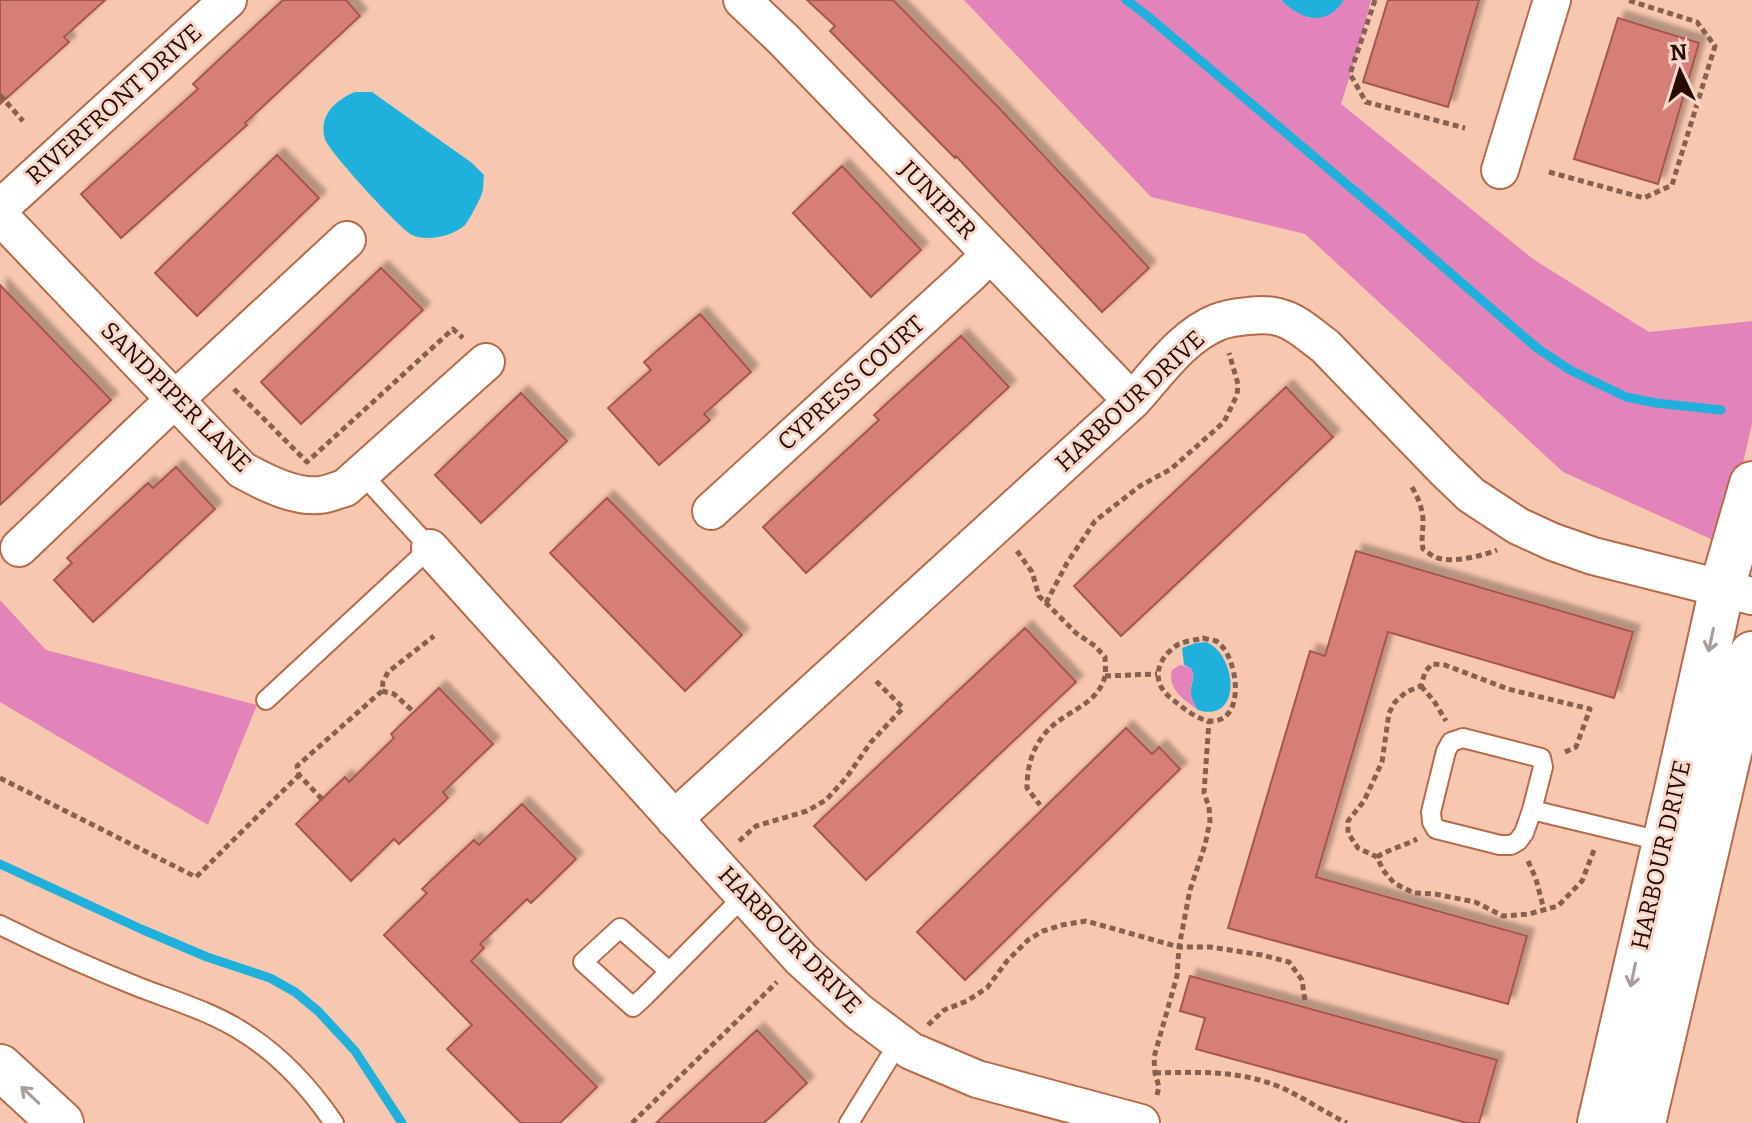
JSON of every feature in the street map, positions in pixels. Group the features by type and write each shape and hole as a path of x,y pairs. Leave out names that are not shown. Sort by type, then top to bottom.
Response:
{"main road":[{"name":"HARBOUR DRIVE","path":"1712,759 1752,484"},
{"name":"HARBOUR DRIVE","path":"1600,1123 1712,759 1752,654"},
{"name":"HARBOUR DRIVE","path":"1643,1123 1686,846"},
{"path":"0,1067 61,1123"}],"street":[{"name":"RIVERFRONT DRIVE","path":"0,208 228,0"},
{"name":"JUNIPER","path":"742,0 1132,401"},
{"path":"1500,170 1552,0"},
{"name":"SANDPIPER LANE","path":"0,216 242,470 291,492 319,496 345,488 486,362"},
{"path":"19,548 347,240"},
{"name":"CYPRESS COURT","path":"711,511 990,254"},
{"name":"HARBOUR DRIVE","path":"674,819 1132,401 1183,346 1219,321 1263,314 1281,317 1304,330 1325,346 1471,495 1518,526 1593,556 1737,592"},
{"name":"HARBOUR DRIVE","path":"430,548 801,959 859,1012 905,1047 977,1079 1134,1122"}],"lane":[{"name":"HARBOUR DRIVE","path":"362,474 430,548"},
{"path":"266,700 430,548"},
{"path":"1463,738 1541,758 1542,762 1532,810 1518,841 1500,845 1436,829 1431,812 1451,742 1463,738"},
{"path":"1532,810 1686,846"},
{"path":"669,971 620,928 583,962 633,1007 669,971 744,896"},
{"path":"0,925 85,965 219,1018 276,1057 303,1082 334,1123"},
{"path":"849,1123 905,1047"}],"path":[{"path":"1375,0 1350,74 1366,102 1465,128"},
{"path":"1549,172 1644,198 1672,185 1715,46 1697,22 1627,0"},
{"path":"0,95 23,121"},
{"path":"1046,603 1067,563 1095,521 1140,486 1171,469 1224,422 1237,395 1238,384 1219,321"},
{"path":"211,367 307,462 453,329 486,362"},
{"path":"995,526 1032,572 1039,596 1105,657 1105,676 1096,695 1056,723 1033,750 1027,788 1040,805"},
{"path":"322,799 299,775 297,766 382,691 388,672 434,636"},
{"path":"1203,638 1215,641 1224,649 1236,677 1235,703 1228,713 1209,721 1191,713 1165,694 1157,674 1166,654 1181,643 1203,638"},
{"path":"715,864 756,826 807,811 826,800 871,742 903,708 853,656"},
{"path":"1421,686 1425,672 1432,664 1445,665 1508,689 1590,709 1576,747 1542,762"},
{"path":"1105,676 1157,674"},
{"path":"1421,686 1434,701 1456,740"},
{"path":"1421,686 1406,692 1389,713 1382,762 1364,801 1348,821 1348,833 1358,848 1377,857 1394,883 1414,893 1475,902 1503,916 1544,910 1558,906 1582,881 1603,827"},
{"path":"382,691 394,694 414,712"},
{"path":"1134,1122 1135,1104 1152,1109 1159,1087 1154,1057 1177,976 1190,890 1210,821 1204,793 1209,721"},
{"path":"0,778 196,877 299,775"},
{"path":"1377,857 1436,829"},
{"path":"1518,841 1536,879 1544,910"},
{"path":"905,1047 944,1010 967,1001 987,988 1028,940 1043,931 1086,921 1179,947 1210,947 1289,962 1302,980 1305,1001"},
{"path":"632,1123 801,959"},
{"path":"1155,1073 1209,1072 1246,1076 1281,1088 1347,1123"}],"shaded area":[{"path":"964,0 1281,0 1309,18 1344,0 1371,0 1341,104 1533,259 1649,332 1752,321 1752,424 1724,545 1563,472 1305,234 1151,197"},
{"path":"0,600 46,650 257,705 208,825 0,702"},
{"path":"1180,665 1191,668 1191,695 1198,710 1178,693 1172,683 1172,670"}],"water":[{"path":"1281,0 1344,0 1329,15 1313,18 1297,12"},
{"path":"355,92 372,92 472,163 484,175 481,196 465,225 440,237 412,235 380,205 329,147 324,130 326,116 341,99"},
{"path":"1206,642 1217,649 1229,673 1228,698 1222,707 1212,712 1198,710 1193,702 1193,675 1191,668 1184,665 1182,648"}],"building":[{"path":"0,0 105,0 64,37 69,42 0,104"},
{"path":"283,0 346,0 360,16 245,123 247,125 121,238 81,194 198,89 193,84"},
{"path":"807,0 893,0 1149,268 1102,312 956,156 830,31 835,26"},
{"path":"1388,0 1479,0 1448,107 1363,82"},
{"path":"1618,18 1699,43 1658,184 1574,159"},
{"path":"277,155 319,198 197,316 155,273"},
{"path":"842,166 921,250 871,297 793,213"},
{"path":"381,268 423,310 301,424 261,382"},
{"path":"0,285 111,400 0,505"},
{"path":"700,314 751,372 704,414 710,420 659,465 608,408 651,370 644,362"},
{"path":"961,336 1009,387 806,573 763,527 879,420 874,415"},
{"path":"1286,387 1333,437 1121,636 1074,586"},
{"path":"521,393 567,441 481,523 435,475"},
{"path":"176,467 215,509 93,622 54,580 72,563 67,558 148,483 153,488"},
{"path":"607,498 742,635 685,691 550,553"},
{"path":"1356,551 1633,632 1614,698 1388,632 1316,877 1527,936 1508,1004 1228,928 1310,651 1325,656"},
{"path":"1025,628 1076,682 866,880 814,826"},
{"path":"439,688 493,744 443,792 448,798 399,844 394,839 351,881 296,824 345,777 349,782 394,738 391,734"},
{"path":"1126,728 1152,754 1159,747 1180,769 965,980 917,932"},
{"path":"522,804 576,859 531,903 527,899 480,944 484,948 471,961 597,1087 560,1123 521,1123 447,1049 472,1025 384,935 427,893 422,889 474,840 479,845"},
{"path":"1190,976 1497,1060 1479,1123 1467,1123 1196,1049 1205,1018 1180,1011"},
{"path":"757,1030 807,1083 764,1123 656,1123"}],"waterway":[{"path":"1126,0 1537,348 1570,370 1626,397 1721,410"},
{"path":"0,864 141,929 207,957 270,978 295,992 318,1011 355,1051 402,1123"}]}
